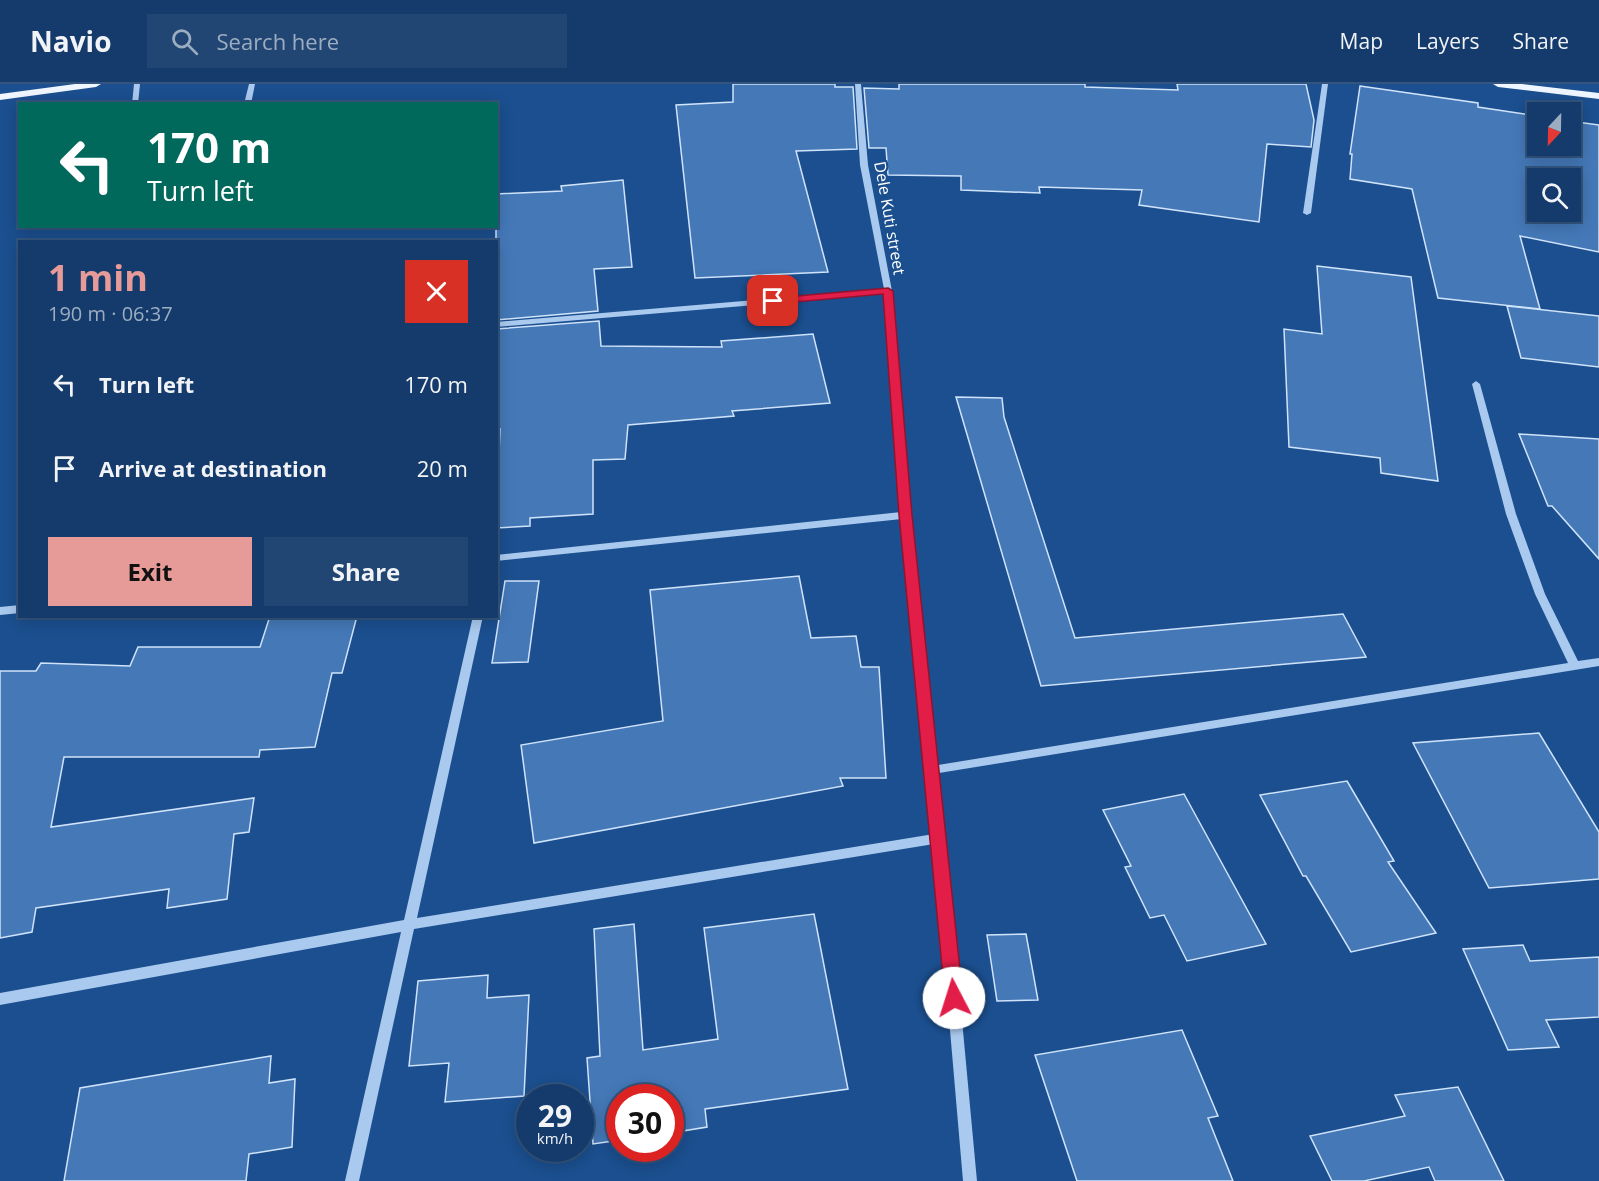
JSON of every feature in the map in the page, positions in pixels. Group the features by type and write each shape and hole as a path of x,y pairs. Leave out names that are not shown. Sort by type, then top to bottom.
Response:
{"main road":[{"path":"0,97 96,84"},
{"path":"1498,84 1599,96"}],"street":[{"path":"135,102 137,84"},
{"path":"248,102 252,84"},
{"name":"Dele Kuti street","path":"858,84 864,165 888,291 906,515 940,838 970,1181"},
{"path":"1307,213 1325,84"},
{"path":"498,325 888,291"},
{"path":"1476,384 1511,514 1540,594 1575,666"},
{"path":"498,558 906,515"},
{"path":"0,611 18,609"},
{"path":"352,1181 478,618"},
{"path":"932,770 1599,662"},
{"path":"0,999 408,925 940,838"}],"building":[{"path":"733,84 835,84 835,87 853,87 857,149 796,151 828,272 695,278 676,105 733,102"},
{"path":"899,84 1085,84 1085,87 1178,90 1177,84 1306,84 1314,120 1311,147 1267,144 1259,222 1139,205 1142,190 1039,187 1040,193 961,190 961,176 888,175 886,148 869,148 864,88 899,89"},
{"path":"1360,86 1478,103 1478,107 1527,114 1527,156 1581,156 1581,123 1599,125 1599,252 1520,236 1540,309 1438,298 1412,189 1350,179 1352,154 1350,154"},
{"path":"623,180 632,267 594,269 598,311 498,320 496,228 498,228 498,194 562,191 561,186"},
{"path":"1317,266 1411,277 1438,481 1381,473 1380,458 1289,447 1284,329 1322,334"},
{"path":"1507,306 1599,316 1599,367 1521,358"},
{"path":"599,321 601,346 722,347 721,341 813,334 830,403 732,411 734,416 628,425 625,459 593,460 593,514 530,518 530,526 498,528 500,429 498,429 498,329"},
{"path":"956,397 1002,398 1004,417 1075,638 1343,614 1366,657 1041,686"},
{"path":"1519,434 1599,439 1599,559 1552,506 1548,506"},
{"path":"799,576 811,638 856,636 861,667 879,667 886,778 840,778 843,786 534,843 521,745 663,721 650,590"},
{"path":"505,581 539,581 528,662 492,663"},
{"path":"269,618 356,618 342,673 332,673 315,747 260,750 259,757 64,757 51,827 254,798 249,832 234,834 227,899 167,908 169,889 36,908 32,932 0,938 0,671 36,671 41,663 130,666 138,647 260,647"},
{"path":"1539,733 1599,832 1599,879 1489,888 1413,743"},
{"path":"1347,781 1394,861 1388,862 1436,933 1351,952 1306,876 1303,876 1260,795"},
{"path":"1184,794 1266,944 1187,961 1164,915 1150,918 1125,867 1131,866 1103,810"},
{"path":"814,914 848,1089 705,1109 707,1127 684,1131 684,1084 606,1084 606,1142 594,1144 594,1084 589,1084 587,1058 600,1056 594,929 634,924 643,1050 718,1039 704,928"},
{"path":"1026,934 1038,1000 997,1001 987,935"},
{"path":"1523,945 1530,961 1599,957 1599,1017 1546,1020 1559,1047 1508,1050 1463,949"},
{"path":"488,975 487,998 529,995 525,1084 516,1084 516,1097 445,1102 449,1063 409,1066 418,981"},
{"path":"1182,1030 1218,1116 1208,1118 1233,1181 1077,1181 1035,1055"},
{"path":"271,1056 269,1083 295,1079 292,1147 249,1154 246,1181 64,1181 80,1088"},
{"path":"1458,1087 1504,1181 1435,1181 1429,1167 1364,1181 1332,1181 1310,1136 1405,1116 1395,1095"}],"route":[{"path":"773,301 888,291 906,515 940,838 954,998"}]}
